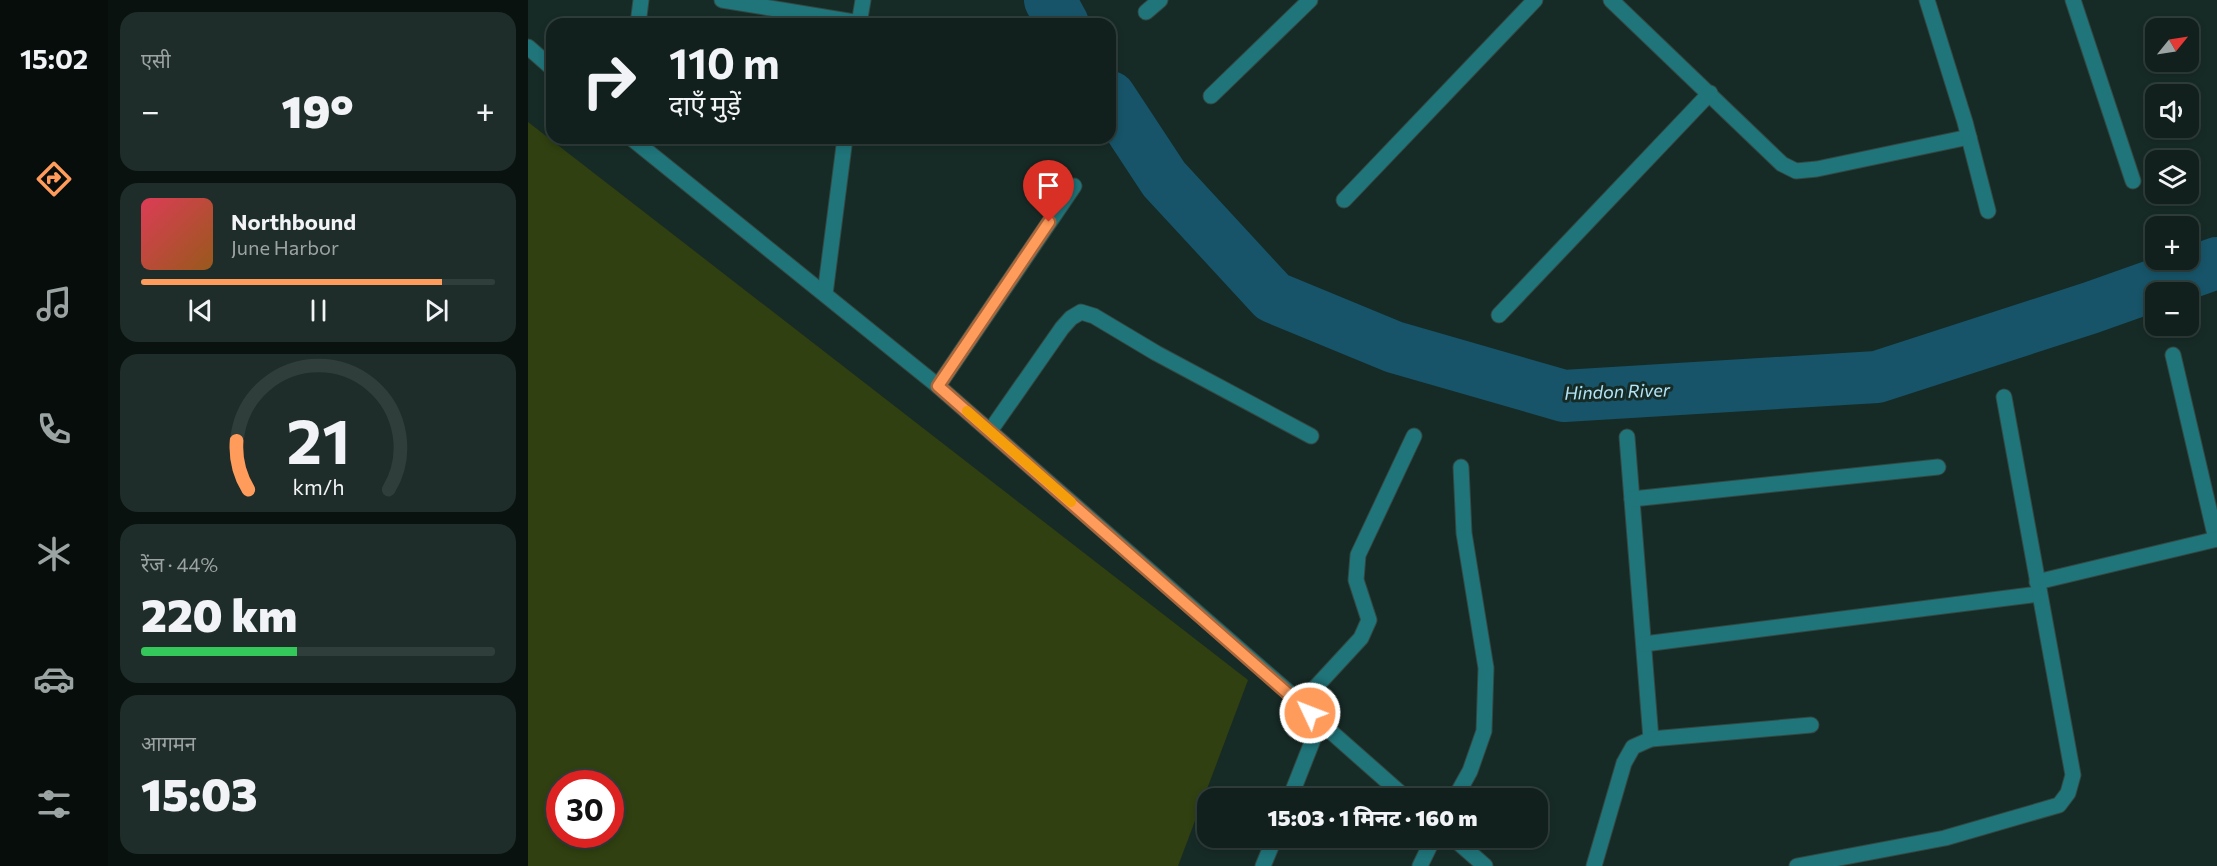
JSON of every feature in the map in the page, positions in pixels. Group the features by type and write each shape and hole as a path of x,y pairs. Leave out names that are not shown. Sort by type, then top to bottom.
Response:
{"street":[{"path":"639,18 641,0"},
{"path":"722,0 829,18"},
{"path":"860,18 863,0"},
{"path":"1146,12 1160,0"},
{"path":"1211,96 1310,0"},
{"path":"1344,200 1535,0"},
{"path":"1611,0 1782,164 1796,171 1817,170 1969,137"},
{"path":"1927,0 1969,137 1988,211"},
{"path":"2073,0 2133,181"},
{"path":"528,47 546,63"},
{"path":"1499,315 1710,93"},
{"path":"638,144 938,386 1301,703 1395,788"},
{"path":"825,294 844,144"},
{"path":"938,386 1074,186"},
{"path":"990,431 1062,328 1071,318 1081,312 1094,316 1156,353 1311,436"},
{"path":"1644,645 2038,588 2216,539 2173,355"},
{"path":"1797,866 1945,838 2059,805 2068,793 2073,775 2004,397"},
{"path":"1301,703 1361,638 1369,620 1356,580 1358,555 1414,436"},
{"path":"1627,437 1652,739"},
{"path":"1461,467 1464,533 1486,668 1484,731 1470,771 1461,788"},
{"path":"1632,499 1938,467"},
{"path":"1294,788 1320,722"},
{"path":"1594,866 1624,763 1633,747 1652,739 1811,725"},
{"path":"1263,866 1270,848"},
{"path":"1420,866 1429,848"},
{"path":"1465,848 1485,866"}],"green space":[{"path":"528,122 546,136 546,144 556,144 1248,680 1207,788 1197,788 1197,816 1178,866 528,866"}],"waterway":[{"name":"Hindon River","path":"1050,0 1060,18"},
{"name":"Hindon River","path":"1116,106 1164,179 1273,297 1394,347 1564,396 1877,377 2090,308 2217,263"}],"slow traffic":[{"path":"967,411 1071,502"}],"route":[{"path":"1049,222 938,386 1310,713"}]}
